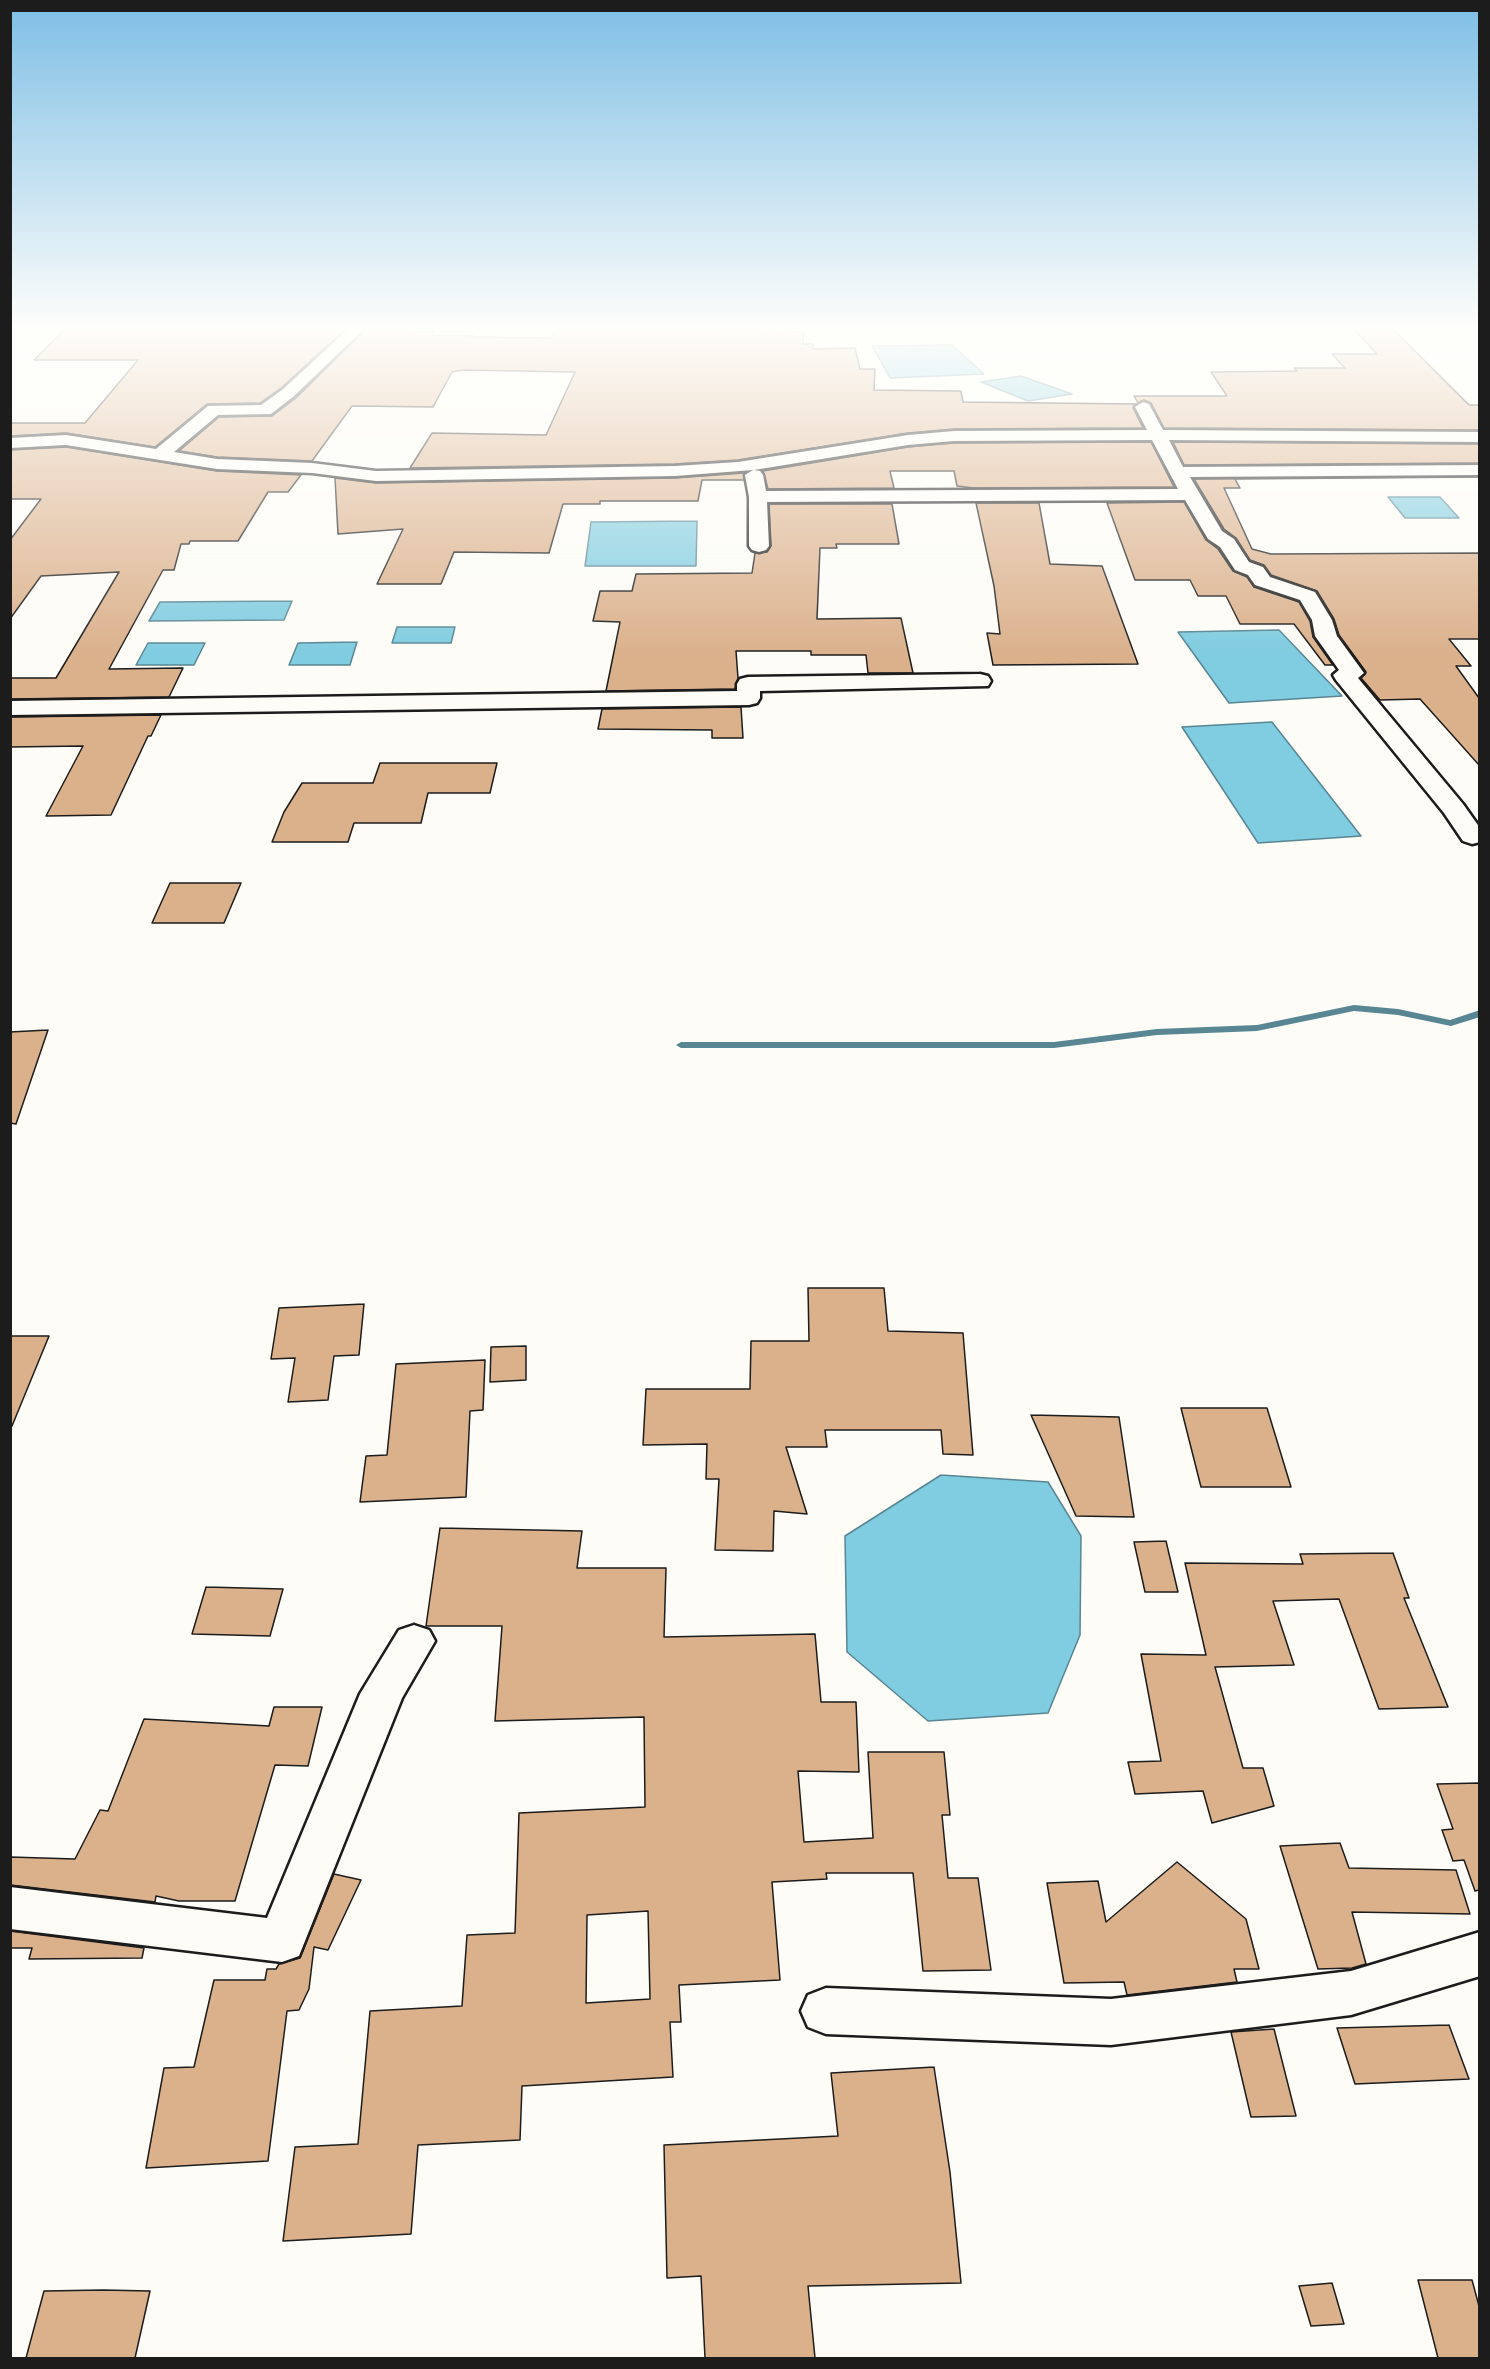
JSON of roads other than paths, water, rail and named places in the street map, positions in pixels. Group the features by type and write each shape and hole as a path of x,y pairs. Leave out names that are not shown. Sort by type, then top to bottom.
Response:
{"street":[{"path":"160,454 183,436"},
{"path":"10,442 66,440 217,464 312,468 376,476 675,471 752,465 908,440 999,436"},
{"path":"1158,436 1215,535 1227,543 1242,566 1256,570 1262,581 1308,596 1322,620 1326,636 1353,673 1344,675 1454,809 1472,836"},
{"path":"1391,436 1479,437"},
{"path":"752,465 759,497 759,546"},
{"path":"1177,472 1479,470"},
{"path":"759,497 1191,494"},
{"path":"10,708 749,698 748,684 980,681"},
{"path":"10,1908 282,1941 382,1694 414,1641"},
{"path":"826,2011 1111,2022 1351,1993 1479,1954"}],"water":[{"path":"1388,497 1440,497 1459,518 1405,518"},
{"path":"697,521 696,566 585,566 591,522"},
{"path":"292,601 284,620 149,621 160,602"},
{"path":"397,627 455,627 451,643 392,643"},
{"path":"1279,630 1342,696 1229,703 1178,632"},
{"path":"357,642 350,665 289,665 298,643"},
{"path":"148,643 205,643 194,665 136,665"},
{"path":"1272,722 1361,836 1258,843 1182,727"},
{"path":"941,1475 1048,1482 1081,1536 1080,1635 1048,1713 928,1721 847,1652 845,1536"}],"waterway":[{"path":"681,1045 1054,1045 1157,1032 1257,1028 1354,1008 1398,1012 1451,1023 1480,1013"}]}
